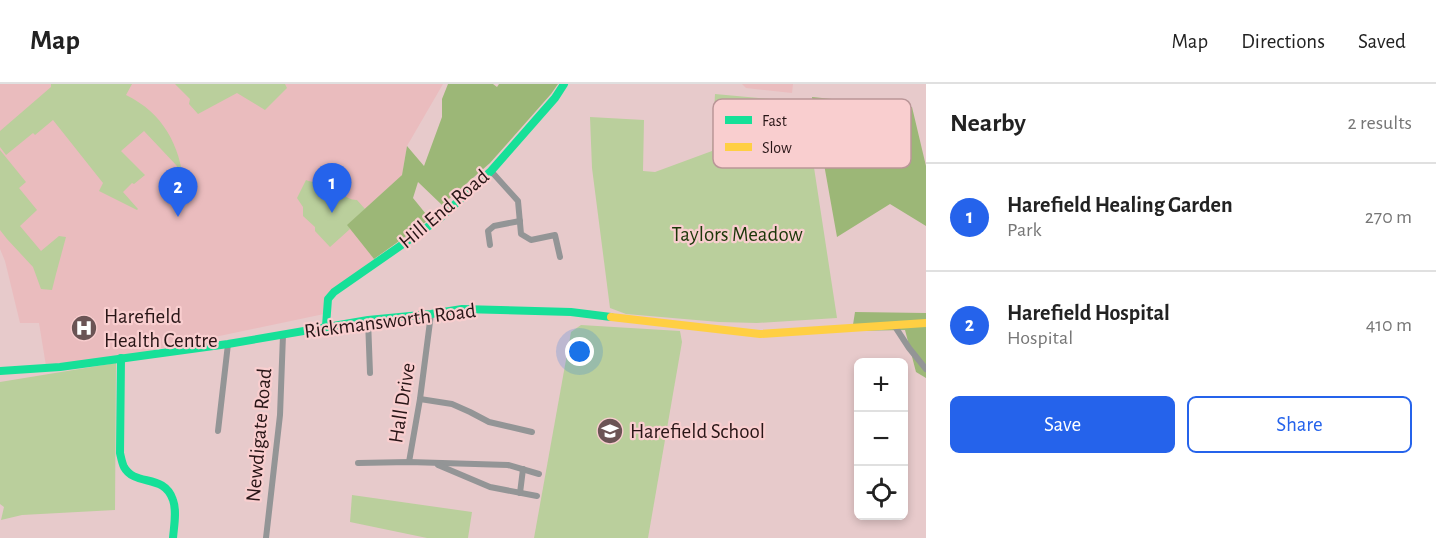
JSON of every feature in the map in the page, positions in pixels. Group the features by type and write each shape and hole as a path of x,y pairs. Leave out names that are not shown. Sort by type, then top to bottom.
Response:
{"street":[{"name":"Hill End Road","path":"326,326 328,299 334,292 439,219 491,171 555,98 564,84"},
{"path":"491,171 518,201 521,234 531,240 555,235 560,257"},
{"path":"490,244 488,231 494,226 520,221"},
{"name":"Rickmansworth Road","path":"0,372 60,367 228,344 326,326 462,309 571,312 760,334 926,323"},
{"name":"Hall Drive","path":"409,462 431,314"},
{"path":"368,320 370,374"},
{"path":"894,325 926,369"},
{"name":"Newdigate Road","path":"266,538 280,415 283,335"},
{"path":"218,431 228,344"},
{"path":"121,358 121,463 132,476 157,481 168,490 174,503 173,538"},
{"path":"420,399 452,404 489,422 532,432"},
{"name":"Hall Drive","path":"358,463 508,465 539,474"},
{"name":"Hall Drive","path":"435,464 490,487 537,496"},
{"path":"520,493 524,469"}],"shaded area":[{"path":"0,84 443,84 407,146 402,175 348,225 374,259 325,296 324,314 134,354 46,366 39,323 20,323 0,249"},
{"path":"742,84 793,84 792,93 746,88"}],"green space":[{"path":"51,84 132,84 126,95 139,102 160,121 174,144 184,185 180,189 173,176 177,166 144,131 121,151 145,175 123,192 137,210 99,191 103,183 53,120 6,155 0,147 0,131 51,87"},
{"path":"175,84 285,84 287,88 265,110 237,93 198,114 189,104 190,99"},
{"path":"448,84 493,84 497,87 499,84 558,84 490,163 442,205 418,182 413,198 430,219 374,259 347,225 402,175 407,146 424,166 442,117 442,99"},
{"name":"Taylors Meadow","path":"715,94 771,99 715,99"},
{"path":"912,107 926,166 926,226 890,204 837,237 825,168 911,168"},
{"name":"Taylors Meadow","path":"590,117 644,120 643,171 655,172 712,151 713,132 713,168 814,168 837,318 757,323 719,322 626,314 610,308 592,168"},
{"path":"0,150 26,182 19,188 37,210 20,226 41,251 59,236 66,237 52,290 41,289 33,267 0,230"},
{"path":"306,180 330,186 348,198 357,200 365,209 348,225 350,229 330,247 315,231 315,227 303,216 303,207 297,198"},
{"path":"855,312 926,313 926,378 916,372 905,330 852,331"},
{"name":"Harefield School","path":"581,325 680,331 682,342 648,538 534,538 571,332"},
{"path":"116,363 115,510 22,515 1,520 4,507 0,504 0,382"},
{"path":"352,495 472,512 468,538 427,538 350,522"}],"traffic: fast":[{"path":"326,326 328,299 334,292 439,219 491,171 555,98 564,84"},
{"path":"0,371 60,367 228,344 368,320 462,309 571,312 611,317"},
{"path":"121,358 120,453 122,462 129,473 135,477 163,486 169,492 175,509 173,538"}],"traffic: slow":[{"path":"611,317 760,334 926,323"}],"place":[{"name":"Harefield Healing Garden","path":"332,213"},
{"name":"Harefield Hospital","path":"178,217"},
{"name":"Harefield Health Centre","path":"84,328"},
{"name":"Harefield School","path":"610,431"}]}
